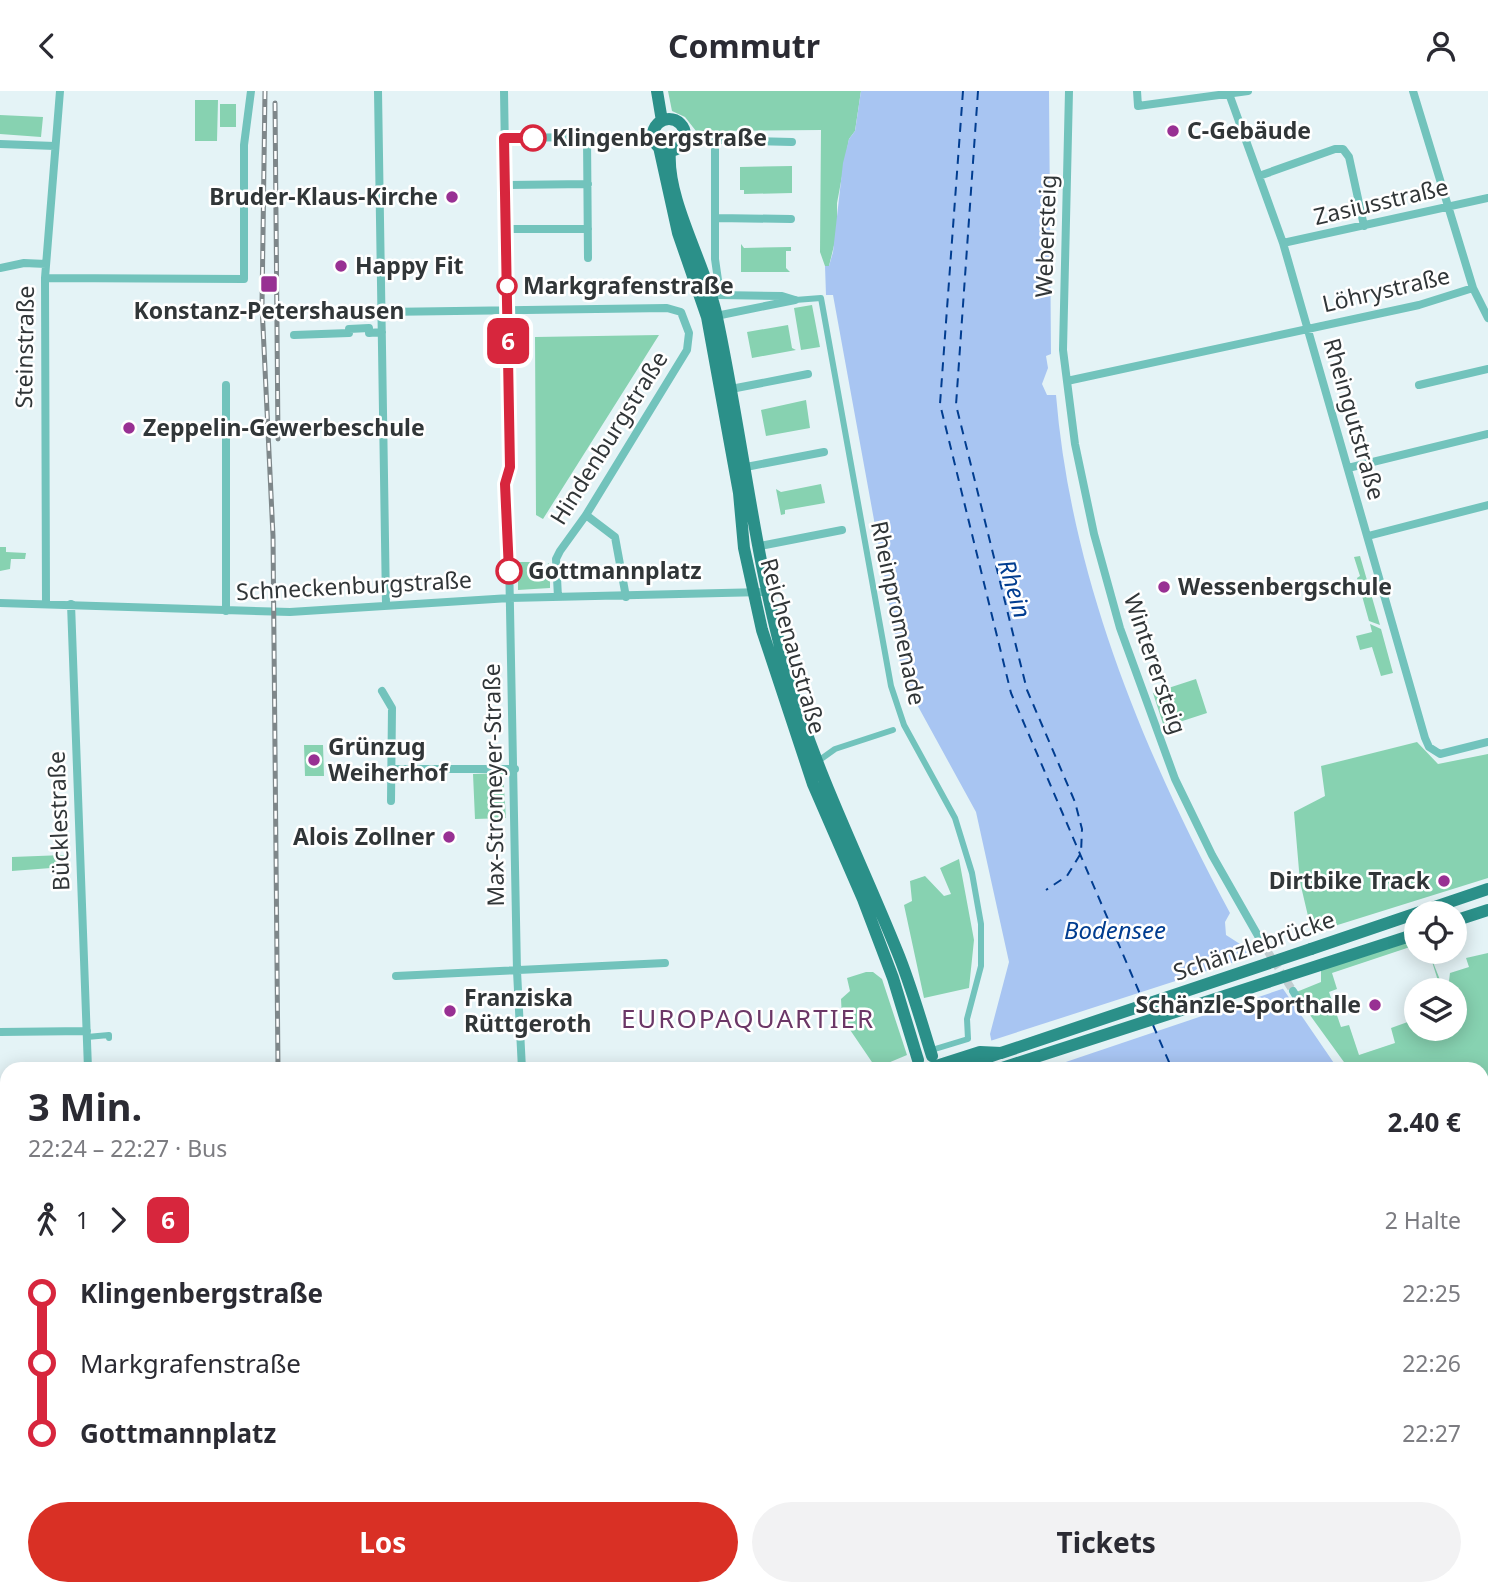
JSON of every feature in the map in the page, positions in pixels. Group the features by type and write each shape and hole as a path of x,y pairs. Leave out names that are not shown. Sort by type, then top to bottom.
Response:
{"main road":[{"path":"657,91 662,121"},
{"path":"674,120 680,124 684,139 678,148 661,144 656,126 662,121 674,120"},
{"name":"Reichenaustraße","path":"661,144 670,162 687,227 716,294 716,316 768,592 788,675 806,734 840,820 898,952 933,1053"},
{"name":"Reichenaustraße","path":"661,144 678,233 707,317 738,484 743,540 753,593 801,752 891,972 921,1062"},
{"path":"743,540 749,545 760,546"},
{"name":"Schänzlebrücke","path":"973,1062 1488,889"},
{"path":"1467,917 1488,910"},
{"name":"Schänzlebrücke","path":"1021,1062 1404,938"},
{"path":"926,1062 980,1052 1001,1052"},
{"path":"928,1062 933,1053"}],"street":[{"name":"Steinstraße","path":"46,603 45,278 60,91"},
{"path":"45,278 244,279 244,145 251,91"},
{"path":"378,91 386,604"},
{"path":"504,91 510,467 505,484 510,598"},
{"path":"1137,91 1138,106 1248,91"},
{"path":"1413,91 1475,292 1488,318"},
{"name":"Rheingutstraße","path":"1229,92 1283,243 1425,738 1429,747 1440,754 1488,742"},
{"name":"Webersteig","path":"1067,381 1063,306 1069,95"},
{"path":"504,138 587,137 661,144"},
{"path":"587,137 588,258"},
{"path":"684,139 792,142"},
{"path":"715,141 716,294 782,296 795,300"},
{"path":"0,144 55,146"},
{"path":"1259,176 1335,149 1343,149 1349,156 1364,226"},
{"path":"506,185 588,184"},
{"name":"Zasiusstraße","path":"1283,243 1488,198"},
{"path":"716,218 792,219"},
{"path":"507,229 588,229"},
{"path":"0,268 24,263 46,264"},
{"name":"Löhrystraße","path":"1067,381 1475,292 1488,293"},
{"path":"742,295 745,310"},
{"name":"Rheinpromenade","path":"795,300 821,297 891,686 904,725 955,818 974,886 981,924 981,966 967,1019 968,1039 933,1053"},
{"path":"716,316 795,300"},
{"name":"Hindenburgstraße","path":"508,310 667,309 681,312 689,333 687,350 556,559 558,597"},
{"path":"382,312 508,310"},
{"path":"294,335 349,333 349,329 369,328 369,333 382,332"},
{"path":"1419,385 1488,369"},
{"path":"731,389 808,375"},
{"name":"Winterersteig","path":"1067,381 1075,444 1094,534 1130,657 1175,779 1212,855 1261,941"},
{"path":"226,385 226,611"},
{"path":"1348,468 1488,434"},
{"path":"746,467 824,452"},
{"path":"1368,536 1488,505"},
{"path":"586,515 615,537 626,597"},
{"path":"760,546 842,530"},
{"name":"Schneckenburgstraße","path":"0,603 296,612 386,604 510,598 768,592"},
{"name":"Max-Stromeyer-Straße","path":"510,598 517,971 522,1062"},
{"name":"Bücklestraße","path":"71,604 88,1062"},
{"path":"382,691 392,708 391,801"},
{"name":"Reichenaustraße","path":"821,759 835,749 893,730"},
{"path":"393,769 515,769"},
{"path":"396,976 665,963"},
{"path":"0,1032 109,1035 109,1038"}],"green space":[{"path":"668,91 861,91 855,131 849,139 837,203 837,233 829,266 825,266 820,252 821,130 696,131 685,117 672,111"},
{"path":"195,100 218,100 217,141 195,141"},
{"path":"220,104 236,104 236,127 220,127"},
{"path":"0,115 43,117 41,137 0,134"},
{"path":"792,166 792,193 744,194 744,190 740,190 740,167"},
{"path":"741,244 744,248 791,247 791,251 786,251 786,268 790,272 741,272"},
{"path":"812,305 820,347 801,350 794,308"},
{"path":"788,325 792,348 796,350 752,358 747,332"},
{"path":"659,335 543,519 536,515 535,337"},
{"path":"806,400 810,428 766,436 761,410"},
{"path":"821,484 825,503 785,510 785,514 781,515 776,489 781,492"},
{"path":"0,547 6,547 6,552 26,553 25,559 11,559 10,569 0,571"},
{"path":"1360,556 1380,625 1369,621 1354,557"},
{"name":"Gottmannplatz","path":"518,562 532,562 533,568 547,569 548,563 550,588 518,590"},
{"path":"1370,624 1381,629 1393,673 1381,676 1372,647 1360,650 1356,636 1372,632"},
{"path":"1196,679 1207,713 1164,727 1153,693"},
{"path":"1417,742 1438,764 1488,754 1488,878 1414,901 1404,901 1404,904 1312,933 1300,882 1294,812 1325,796 1321,766"},
{"name":"Grünzug Weiherhof","path":"304,745 323,745 324,776 305,776"},
{"path":"503,773 506,818 475,819 473,774"},
{"path":"64,855 64,859 59,859 64,867 12,871 12,857"},
{"path":"959,859 974,940 969,988 924,998 904,905 912,901 910,881 925,876 944,896 951,894 940,868"},
{"path":"1404,943 1404,949 1332,973 1337,989 1329,992 1341,1027 1349,1025 1359,1055 1395,1043 1391,1028 1404,1023 1404,1041 1467,1041 1467,978 1449,978 1450,973 1469,967 1467,958 1488,953 1488,1062 1344,1062 1294,993 1321,982 1321,970"},
{"path":"873,972 882,979 907,1055 890,1062 872,1062 842,1018 841,999 850,991 847,978"}],"water":[{"name":"Bodensee","path":"861,91 1049,91 1051,354 1046,356 1048,368 1042,384 1047,395 1056,395 1064,463 1077,531 1095,597 1116,663 1141,727 1198,852 1230,913 1225,922 1226,935 1240,944 1251,942 1333,1062 996,1062 990,1034 1009,962 976,812 903,679 833,295 826,295 825,266 829,266 833,252 843,163 849,139 855,131"}],"pier":[{"path":"1262,953 1285,988 1066,1062 990,1062 987,1042"}],"ferry route":[{"path":"963,91 940,404 1011,693 1143,1001"},
{"path":"978,91 956,405 1027,690 1075,802 1082,829 1081,853 1067,876 1046,890"},
{"path":"1153,1025 1169,1062"}],"tunnel":[{"path":"1261,941 1293,991"}],"railway":[{"path":"265,91 262,306 273,536 278,1062"},
{"path":"275,103 278,439"}],"bus line":[{"name":"6","path":"509,571 505,531 505,484 510,467 504,138 533,138"}],"place":[{"name":"C-Gebäude","path":"1173,131"},
{"name":"Klingenbergstraße","path":"533,138"},
{"name":"Bruder-Klaus-Kirche","path":"452,197"},
{"name":"Happy Fit","path":"341,266"},
{"name":"Konstanz-Petershausen","path":"269,284"},
{"name":"Markgrafenstraße","path":"507,286"},
{"name":"Zeppelin-Gewerbeschule","path":"129,428"},
{"name":"Gottmannplatz","path":"509,571"},
{"name":"Wessenbergschule","path":"1164,587"},
{"name":"Grünzug Weiherhof","path":"314,760"},
{"name":"Alois Zollner","path":"449,837"},
{"name":"Dirtbike Track","path":"1444,881"},
{"name":"Schänzle-Sporthalle","path":"1375,1005"},
{"name":"Franziska Rüttgeroth","path":"450,1011"}],"district":[{"name":"EUROPAQUARTIER","path":"748,1019"}],"water label":[{"name":"Rhein","path":"1014,589"}]}
